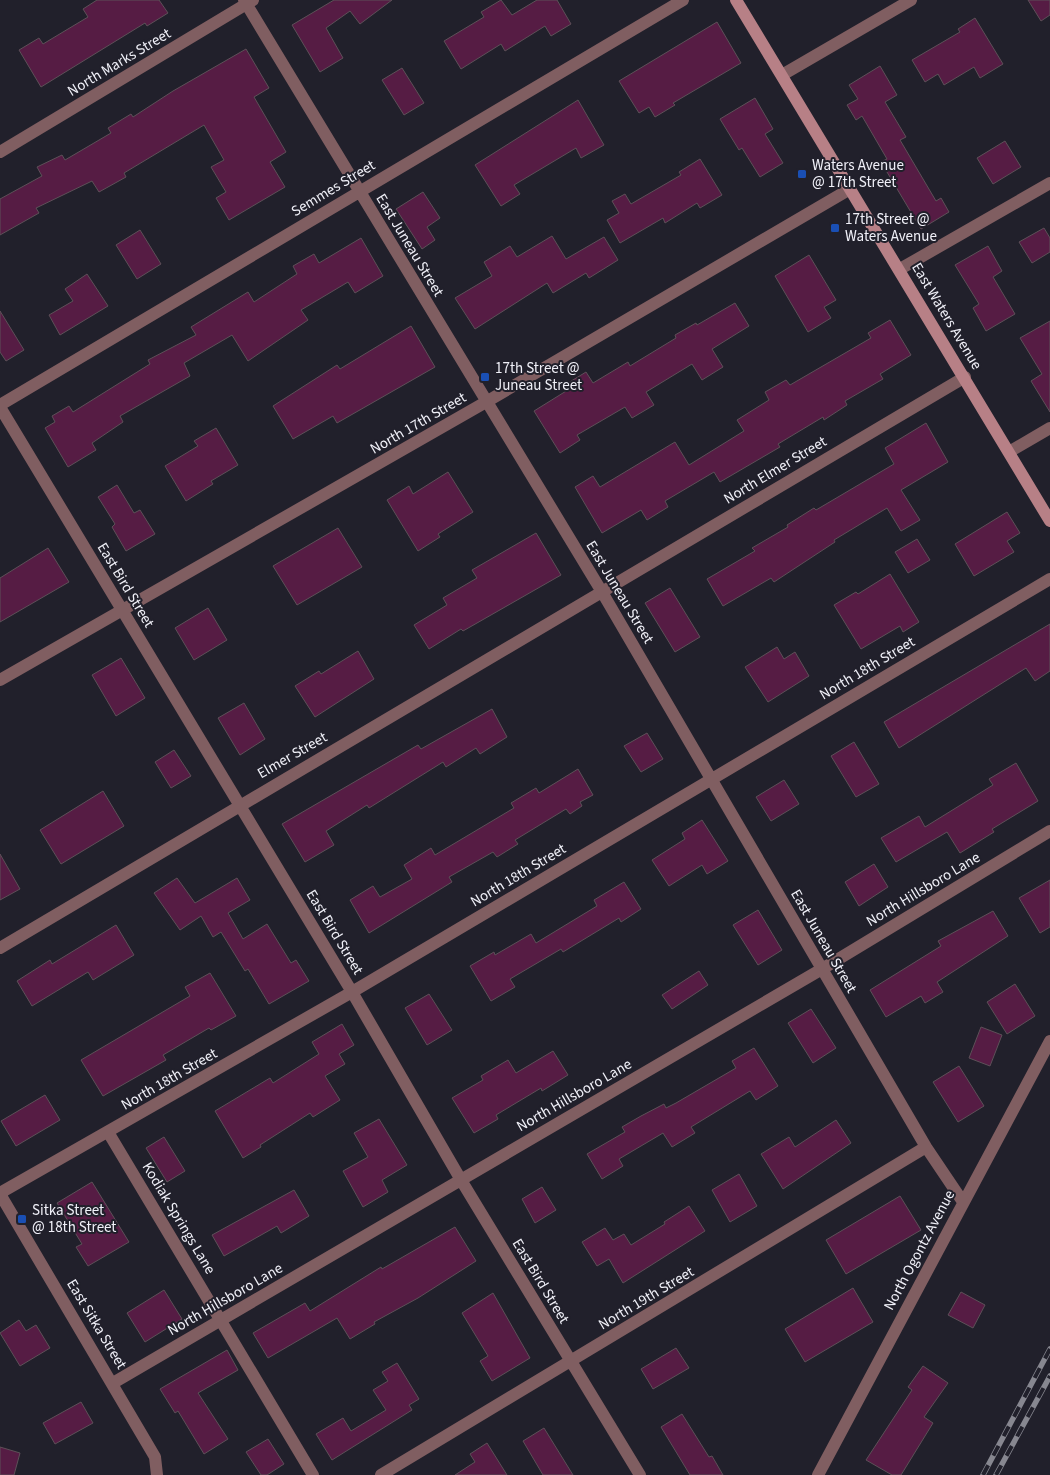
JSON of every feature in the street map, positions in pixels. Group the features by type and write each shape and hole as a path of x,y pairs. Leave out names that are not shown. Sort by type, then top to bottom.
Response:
{"street":[{"name":"Semmes Street","path":"0,406 682,0"},
{"name":"East Waters Avenue","path":"736,0 900,269 1050,521"},
{"path":"782,76 911,0"},
{"name":"East Juneau Street","path":"248,1 359,192 602,592 926,1148 963,1202"},
{"name":"North Marks Street","path":"0,152 248,1"},
{"path":"900,269 1050,182"},
{"name":"North 17th Street","path":"0,680 486,402 850,189"},
{"name":"North Elmer Street","path":"602,592 965,377"},
{"name":"East Bird Street","path":"0,406 352,992 461,1180 640,1475"},
{"path":"1009,452 1050,428"},
{"name":"North 18th Street","path":"0,1194 352,992 1050,579"},
{"name":"Elmer Street","path":"0,948 602,592"},
{"name":"North Hillsboro Lane","path":"113,1383 822,969 1050,831"},
{"name":"North Ogontz Avenue","path":"818,1475 1050,1041"},
{"name":"Kodiak Springs Lane","path":"108,1132 314,1475"},
{"name":"North 19th Street","path":"381,1475 926,1148"},
{"name":"East Sitka Street","path":"0,1194 155,1457 157,1475"}],"building":[{"path":"97,0 159,0 168,13 147,26 145,23 41,87 19,50 39,38 43,44 88,17 83,9"},
{"path":"334,0 392,0 360,24 350,11 326,28 343,58 320,72 292,25"},
{"path":"501,0 512,15 537,0 557,0 571,24 551,36 545,26 505,51 501,44 461,69 444,41 484,17 481,12"},
{"path":"1028,0 1050,0 1050,15 1041,21"},
{"path":"975,18 1003,64 980,78 974,67 944,85 938,74 925,82 912,60 960,32 958,29"},
{"path":"717,22 741,63 673,103 675,105 655,117 649,107 639,113 619,81"},
{"path":"246,49 269,88 254,97 286,152 270,162 285,187 229,220 216,198 226,192 211,167 224,160 204,125 124,173 126,177 99,192 92,181 36,208 39,213 0,235 0,199 42,176 37,167 62,155 65,160 111,133 108,128 131,114 133,117 173,91"},
{"path":"880,66 897,95 885,102 906,137 900,140 936,201 941,198 949,212 921,229 881,162 887,159 862,116 856,120 847,105 858,99 849,85"},
{"path":"402,68 424,103 404,115 382,80"},
{"path":"755,98 773,129 765,134 783,163 760,177 742,148 739,150 720,119"},
{"path":"578,100 604,145 581,158 576,148 514,185 520,194 501,206 475,165"},
{"path":"1005,141 1021,167 993,184 977,158"},
{"path":"700,159 722,195 700,208 697,203 665,223 663,218 620,243 607,220 619,213 612,201 625,194 631,204 681,175 679,172"},
{"path":"423,192 440,218 427,227 435,240 422,249 396,209"},
{"path":"1044,228 1050,238 1050,252 1032,263 1019,242"},
{"path":"140,230 161,264 137,279 116,245"},
{"path":"552,236 566,259 604,237 618,260 589,278 586,273 553,293 547,283 475,329 455,298 492,276 484,262 510,246 517,257"},
{"path":"361,238 383,276 355,293 348,282 301,310 308,320 248,361 232,335 184,363 190,376 120,416 123,422 92,443 96,450 68,467 45,428 55,422 52,416 69,406 73,412 150,364 148,360 196,335 191,327 248,292 254,302 297,274 293,266 314,254 319,263"},
{"path":"988,246 1002,271 993,277 1015,314 986,331 973,308 979,304 955,265"},
{"path":"809,255 836,300 824,307 831,318 808,332 775,276"},
{"path":"87,274 108,306 60,335 49,315 73,301 65,289"},
{"path":"735,303 749,326 712,349 723,367 702,380 692,364 646,392 654,405 632,418 625,407 577,435 580,440 560,453 534,411 571,388 568,383 586,372 593,383 628,362 630,366 676,338 675,335 696,323 697,325"},
{"path":"0,311 24,350 6,361 0,352"},
{"path":"890,320 911,355 880,374 883,379 845,401 847,405 824,420 823,417 778,444 780,447 720,482 714,472 665,501 668,507 647,520 641,510 602,533 575,487 593,476 600,487 675,442 689,465 744,431 737,420 769,400 765,392 786,380 790,385 871,338 868,333"},
{"path":"1050,321 1050,412 1031,381 1042,374 1020,338"},
{"path":"411,326 435,367 337,423 333,416 293,439 273,406 337,365 340,369"},
{"path":"926,423 948,462 901,490 920,520 901,531 887,508 834,540 835,542 774,582 771,578 723,606 707,579 755,551 752,548 788,527 787,525 814,508 816,510 894,464 885,448"},
{"path":"216,428 238,465 211,481 213,484 186,501 165,466 198,446 194,441"},
{"path":"448,472 473,512 438,534 440,537 418,551 387,500 409,486 413,494"},
{"path":"117,485 134,513 140,510 155,534 126,551 112,527 115,524 98,497"},
{"path":"1007,512 1020,533 1007,541 1014,552 974,576 955,544"},
{"path":"338,528 362,567 297,605 273,566"},
{"path":"536,533 561,575 463,631 461,629 429,649 414,625 447,605 443,598 477,578 472,570"},
{"path":"917,539 930,560 908,573 895,552"},
{"path":"48,548 69,582 0,622 0,578"},
{"path":"890,574 919,622 903,632 900,626 861,649 834,605 856,592 858,594"},
{"path":"670,588 700,637 675,652 645,603"},
{"path":"208,608 227,640 194,660 175,628"},
{"path":"1050,624 1050,671 1035,681 1026,668 899,748 884,722"},
{"path":"777,647 784,659 795,652 809,676 768,702 745,667"},
{"path":"358,651 374,679 315,717 295,686 319,671 321,674"},
{"path":"121,658 145,698 116,716 92,675"},
{"path":"244,703 265,739 240,755 218,718"},
{"path":"492,709 507,737 480,754 476,748 446,767 443,762 369,808 367,805 326,831 334,845 305,862 282,824 418,745 421,749"},
{"path":"647,733 663,759 641,772 624,746"},
{"path":"854,742 879,784 856,797 831,756"},
{"path":"174,750 191,776 171,788 155,762"},
{"path":"1016,763 1038,801 992,829 994,832 960,853 947,832 896,862 881,838 919,816 925,827 993,785 989,779"},
{"path":"578,769 593,795 580,802 582,806 570,814 566,809 515,840 518,844 497,857 493,852 449,877 452,882 369,933 350,900 373,886 380,897 412,879 404,865 431,848 435,855 514,808 511,803 536,788 539,793"},
{"path":"784,780 799,804 771,821 756,797"},
{"path":"103,791 124,826 61,864 40,830"},
{"path":"702,820 728,861 707,874 702,865 669,886 652,860 685,839 682,833"},
{"path":"0,854 20,889 0,900"},
{"path":"874,864 888,887 859,906 845,882"},
{"path":"177,878 195,903 237,878 250,900 228,913 243,939 267,924 291,963 296,960 309,981 269,1004 248,969 245,971 221,932 213,937 201,916 180,930 154,893"},
{"path":"1050,880 1050,927 1040,933 1019,898"},
{"path":"624,882 641,909 621,922 619,918 563,952 561,949 510,979 515,987 491,1001 470,966 494,952 495,955 531,934 536,943 597,906 594,900"},
{"path":"758,910 782,950 758,965 733,925"},
{"path":"993,911 1008,936 937,982 943,992 925,1003 921,996 886,1017 870,990 941,946 938,941"},
{"path":"116,925 134,955 93,980 88,972 32,1006 17,981 50,960 52,964"},
{"path":"699,971 708,985 672,1009 662,995"},
{"path":"210,973 236,1016 211,1030 209,1028 163,1055 166,1060 103,1096 81,1060 190,996 185,987"},
{"path":"1015,984 1035,1016 1007,1034 987,1002"},
{"path":"429,994 452,1030 427,1045 405,1008"},
{"path":"811,1009 836,1048 813,1063 788,1023"},
{"path":"342,1024 354,1045 339,1054 345,1064 325,1076 340,1100 313,1117 310,1113 243,1158 215,1111 270,1078 273,1083 319,1054 312,1042"},
{"path":"981,1027 1002,1035 990,1066 969,1058"},
{"path":"754,1048 778,1086 756,1100 750,1091 691,1127 695,1133 672,1147 663,1133 619,1159 623,1166 602,1179 587,1154 625,1132 622,1127 641,1116 664,1104 666,1108 676,1103 736,1068 732,1061"},
{"path":"553,1051 568,1075 542,1091 541,1088 496,1115 498,1119 474,1133 452,1098 483,1080 481,1076 508,1060 516,1073"},
{"path":"959,1066 984,1106 958,1122 933,1082"},
{"path":"45,1095 60,1120 16,1146 1,1121"},
{"path":"379,1119 407,1165 382,1180 388,1192 363,1207 343,1171 368,1157 354,1133"},
{"path":"836,1120 851,1143 783,1189 761,1154 789,1137 795,1147"},
{"path":"164,1137 185,1171 167,1182 146,1148"},
{"path":"739,1174 757,1206 730,1222 712,1190"},
{"path":"92,1182 129,1242 88,1266 76,1247 82,1244 57,1203"},
{"path":"542,1187 556,1210 535,1223 522,1199"},
{"path":"294,1190 309,1216 281,1233 277,1226 224,1256 212,1235"},
{"path":"900,1196 921,1230 846,1274 826,1240"},
{"path":"689,1206 705,1231 623,1283 609,1259 597,1266 582,1242 605,1228 613,1240 624,1234 631,1245 665,1224 664,1222"},
{"path":"455,1227 476,1261 418,1298 374,1322 375,1324 350,1339 337,1318 268,1358 253,1333 305,1303 310,1311 381,1267 382,1269"},
{"path":"853,1288 873,1322 805,1362 785,1329"},
{"path":"164,1290 182,1319 145,1342 127,1313"},
{"path":"961,1292 985,1305 973,1328 948,1315"},
{"path":"493,1293 530,1358 492,1381 480,1361 488,1356 462,1313"},
{"path":"19,1320 26,1331 36,1325 50,1348 20,1366 0,1333"},
{"path":"676,1348 689,1368 653,1389 641,1369"},
{"path":"227,1350 238,1370 198,1393 228,1439 204,1454 178,1411 175,1413 160,1389"},
{"path":"397,1363 419,1399 409,1405 412,1410 332,1460 316,1434 343,1418 351,1431 386,1410 373,1390 388,1381 382,1372"},
{"path":"923,1366 948,1383 924,1417 933,1423 901,1475 892,1475 866,1460 912,1390 908,1387"},
{"path":"81,1402 93,1423 55,1444 43,1423"},
{"path":"682,1414 709,1457 712,1456 723,1475 690,1475 661,1427"},
{"path":"544,1428 573,1475 543,1475 523,1441"},
{"path":"268,1439 284,1464 267,1475 261,1475 246,1452"},
{"path":"487,1443 507,1475 455,1475 475,1462 470,1454"},
{"path":"0,1447 20,1453 14,1475 0,1475"}],"railway":[{"path":"983,1475 1050,1349"},
{"path":"996,1475 1050,1376"}],"place":[{"name":"Waters Avenue @ 17th Street","path":"802,174"},
{"name":"17th Street @ Waters Avenue","path":"835,228"},
{"name":"17th Street @ Juneau Street","path":"485,377"},
{"name":"Sitka Street @ 18th Street","path":"22,1219"}]}
